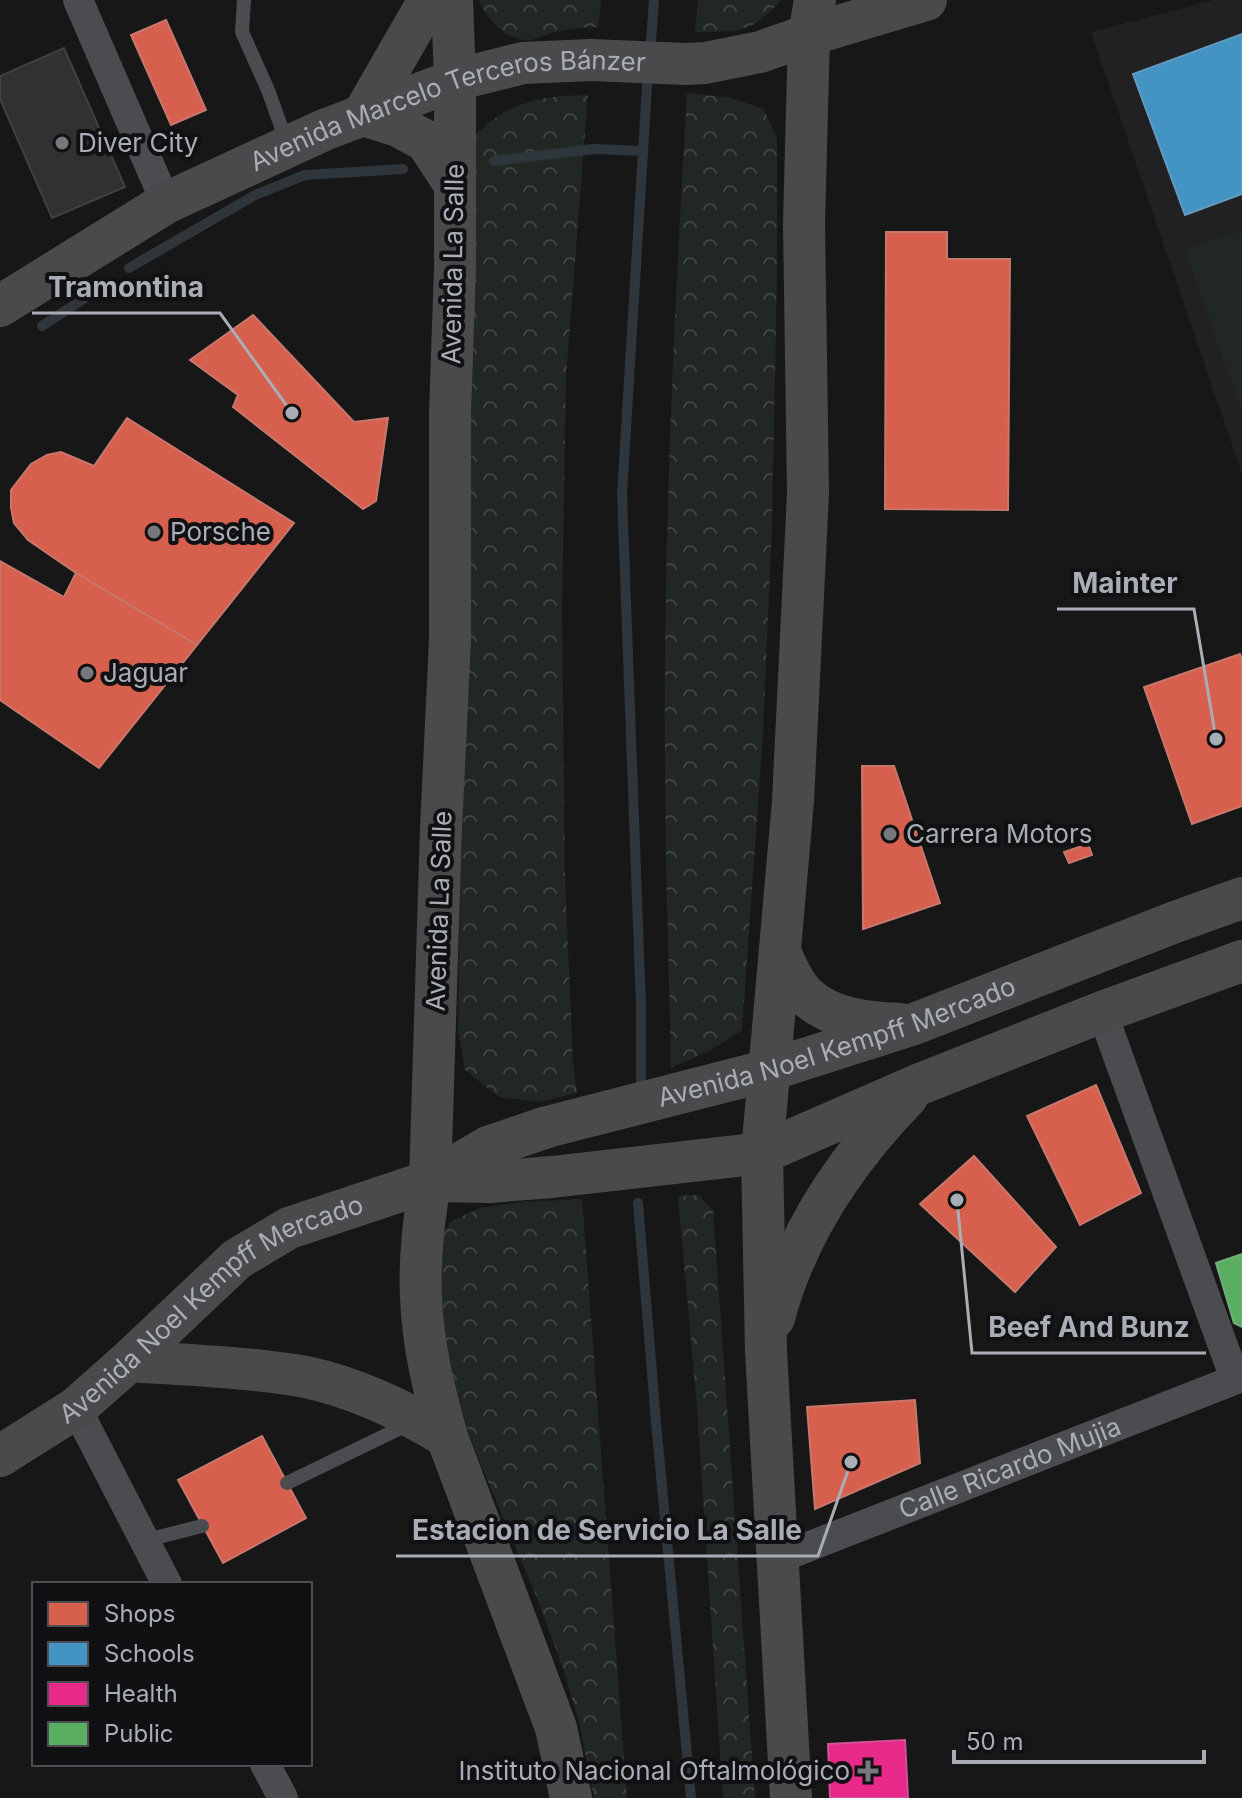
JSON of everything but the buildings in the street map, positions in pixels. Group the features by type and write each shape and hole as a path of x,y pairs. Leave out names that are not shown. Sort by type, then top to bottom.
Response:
{"main road":[{"path":"429,0 363,115 398,126 426,141 455,185"},
{"name":"Avenida La Salle","path":"452,0 455,267 450,413 450,640 430,1181 422,1239 420,1297 434,1391 433,1428 556,1728 571,1798"},
{"name":"Avenida Marcelo Terceros Bánzer","path":"0,306 166,203 324,130 455,80 523,63 591,60 705,63 760,52 812,18 926,0"},
{"path":"791,1798 766,1351 762,1153 793,801 808,493 804,223 812,18"},
{"name":"Avenida Noel Kempff Mercado","path":"0,1456 76,1408 237,1259 289,1228 430,1181 488,1147 556,1124 770,1070 914,1024 1242,898"},
{"path":"780,951 806,996 833,1013 867,1023 914,1024"},
{"name":"Avenida Noel Kempff Mercado","path":"430,1181 489,1182 762,1153 920,1084 1242,961"},
{"path":"766,1351 793,1265 834,1186 859,1150 920,1084"},
{"path":"129,1361 230,1367 304,1376 382,1401 433,1428"}],"street":[{"path":"78,0 166,203"},
{"path":"1102,1012 1239,1378"},
{"name":"Calle Ricardo Mujia","path":"777,1559 1239,1378"},
{"path":"76,1408 166,1582"},
{"path":"266,1766 283,1798"}],"lane":[{"path":"244,0 242,32 268,90 288,147"},
{"path":"287,1483 433,1428"},
{"path":"143,1541 202,1526"}],"shaded area":[{"path":"1214,0 1242,0 1242,474 1091,32"}],"green space":[{"path":"479,0 601,0 598,27 555,32 524,40 497,26"},
{"path":"698,0 781,0 761,20 743,29 695,32"},
{"path":"687,93 732,98 763,109 777,137 777,278 772,524 763,733 742,1030 711,1050 671,1068 665,803 666,597 674,345"},
{"path":"588,95 566,377 562,613 565,879 577,1093 539,1102 499,1097 465,1070 458,1030 467,143 494,119 522,104 552,97"},
{"path":"1242,230 1242,412 1185,250"},
{"path":"698,1195 713,1210 755,1798 723,1798 697,1409 678,1196"},
{"path":"582,1199 627,1798 594,1798 579,1722 563,1669 449,1378 436,1248 450,1222 480,1208"}],"waterway":[{"path":"650,54 654,0"},
{"path":"641,1080 622,494 648,70"},
{"path":"494,161 594,149 643,151"},
{"path":"129,268 255,195 305,175 403,169"},
{"path":"42,326 85,298"},
{"path":"638,1203 691,1798"}],"place":[{"name":"Diver City","path":"62,143"},
{"name":"Tramontina","path":"292,413"},
{"name":"Porsche","path":"154,532"},
{"name":"Jaguar","path":"87,673"},
{"name":"Mainter","path":"1216,739"},
{"name":"Carrera Motors","path":"890,834"},
{"name":"Beef And Bunz","path":"957,1200"},
{"name":"Estacion de Servicio La Salle","path":"851,1462"},
{"name":"Instituto Nacional Oftalmológico","path":"868,1771"}]}
